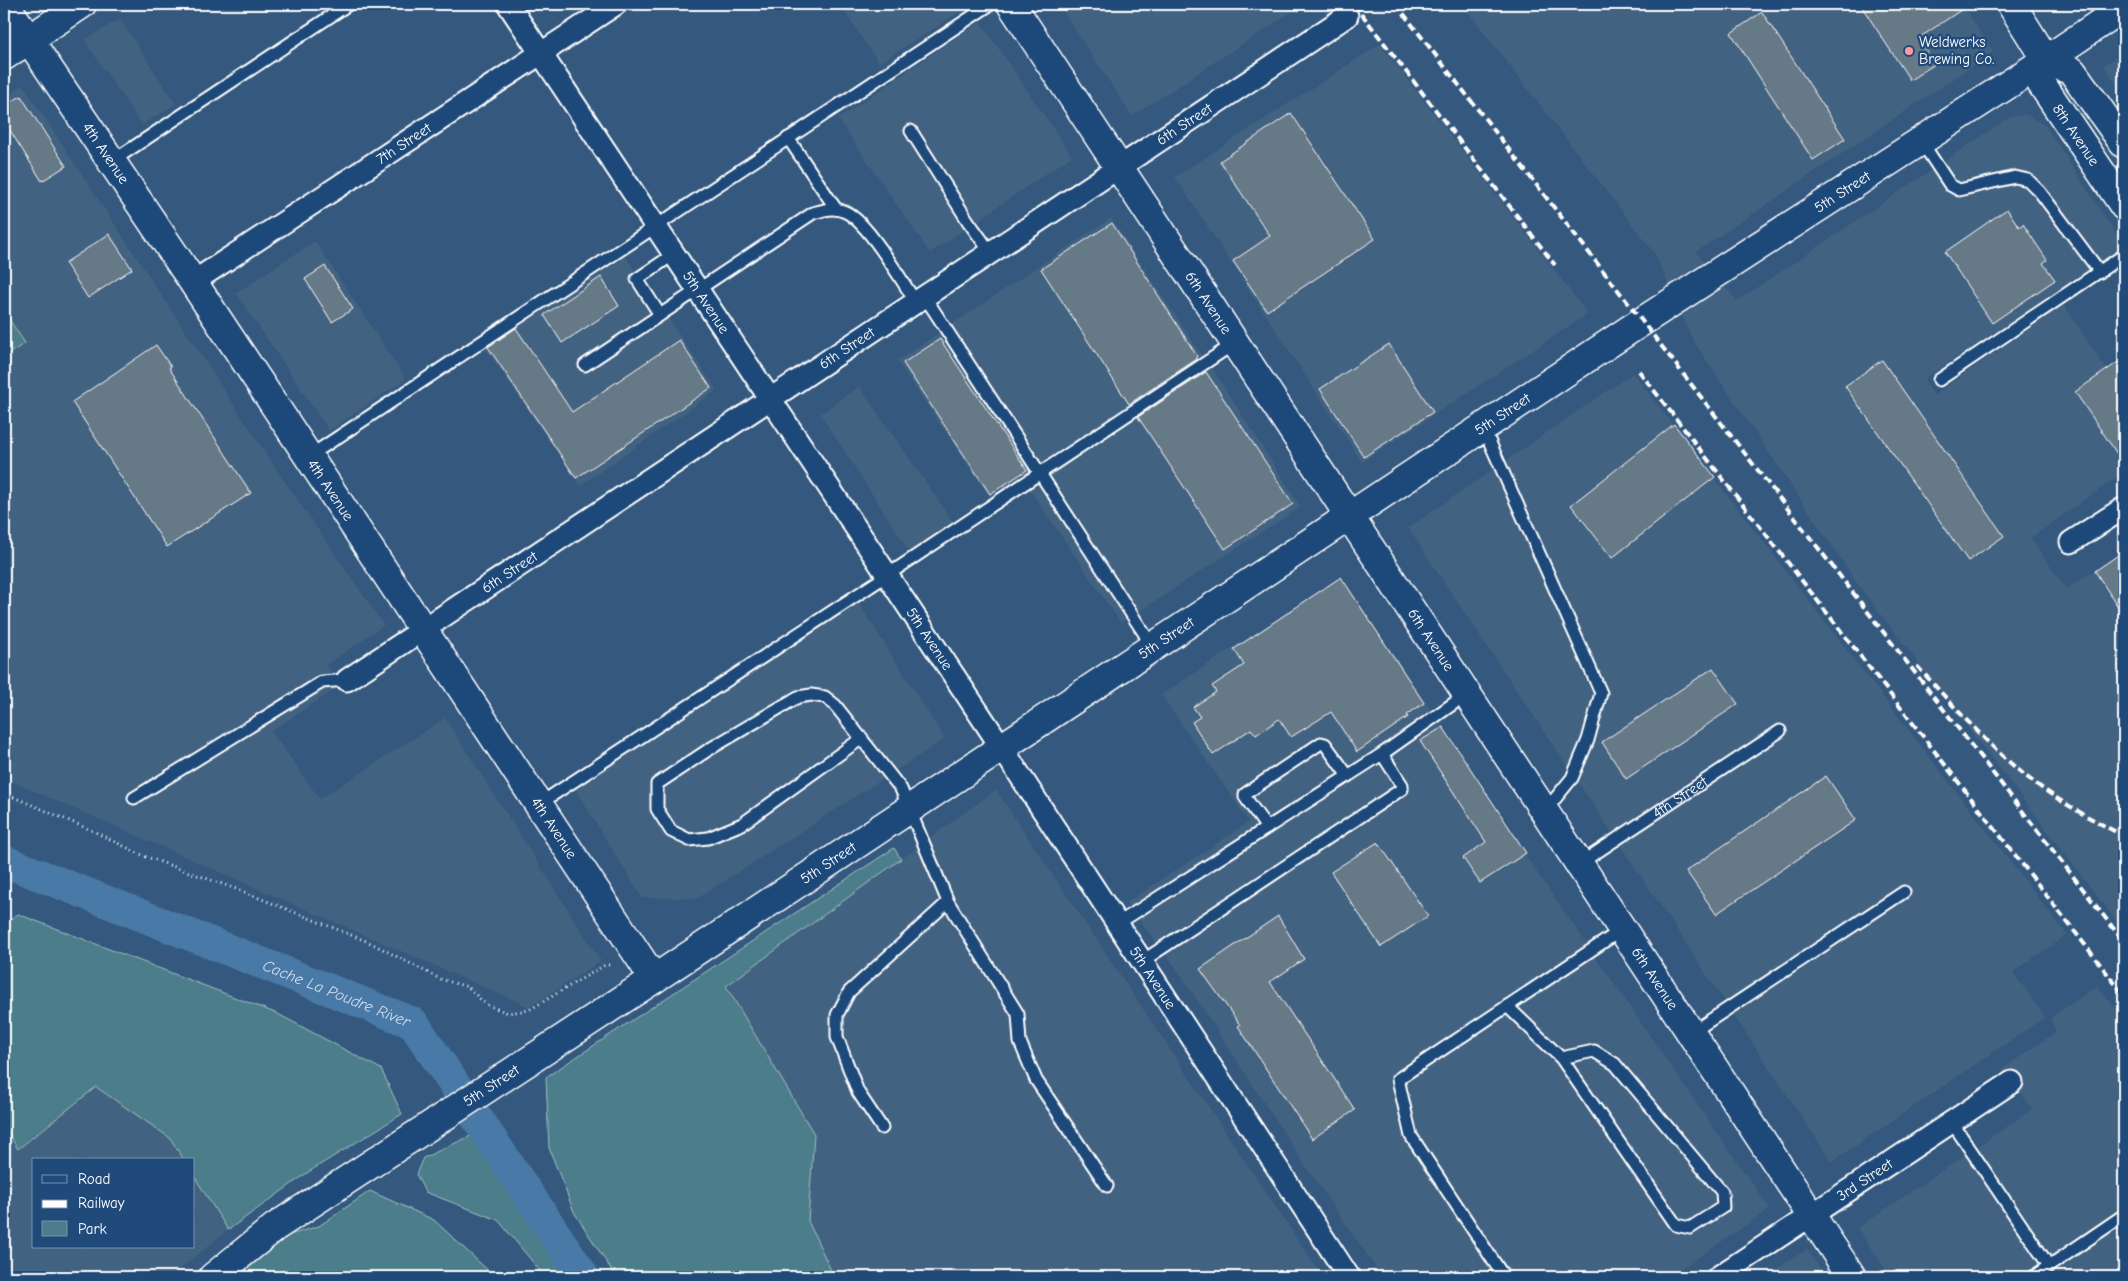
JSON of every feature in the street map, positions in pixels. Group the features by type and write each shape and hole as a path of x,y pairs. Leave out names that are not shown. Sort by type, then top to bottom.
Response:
{"main road":[{"name":"4th Avenue","path":"5,4 193,282 654,979"},
{"path":"4,56 82,4"},
{"name":"6th Avenue","path":"1011,4 1852,1277"},
{"path":"2011,4 2046,60 2072,71 2124,144"},
{"name":"5th Street","path":"213,1277 275,1227 654,979 1632,328 2046,60 2124,7"},
{"name":"8th Avenue","path":"2046,60 2041,83 2124,206"}],"street":[{"name":"5th Avenue","path":"508,4 1002,748 1349,1277"},
{"name":"7th Street","path":"193,282 616,4"},
{"name":"6th Street","path":"347,680 1348,16"},
{"path":"2070,542 2124,508"},
{"name":"3rd Street","path":"1718,1277 2012,1082"}],"lane":[{"path":"111,162 350,4"},
{"path":"308,457 991,4"},
{"path":"911,131 968,221 991,253"},
{"path":"788,138 836,210"},
{"path":"1921,141 1950,185 1959,190 2015,177 2028,180 2040,192 2100,272"},
{"path":"585,365 813,214 829,208 845,212 862,226 921,300 1040,473 1153,647"},
{"path":"660,315 637,279 674,254"},
{"path":"1939,380 2124,255"},
{"path":"539,804 886,576 1235,343"},
{"path":"1483,427 1601,693 1588,740 1572,778 1545,811"},
{"path":"134,798 322,682 347,680"},
{"path":"1117,924 1382,754 1467,694"},
{"path":"862,738 742,824 708,838 689,840 671,830 657,809 657,784 708,750 798,697 811,695 825,697 835,705 862,738 901,790 948,902 1018,1014 1020,1042 1036,1080 1107,1186"},
{"name":"4th Street","path":"1579,864 1780,731"},
{"path":"1267,828 1245,797 1246,794 1321,743 1325,744 1348,776"},
{"path":"1141,962 1402,789 1402,785 1382,754"},
{"path":"1691,1033 1904,892"},
{"path":"882,1128 858,1092 837,1037 837,1016 849,992 948,902"},
{"path":"1504,1277 1411,1136 1398,1078 1622,929"},
{"path":"1507,1006 1561,1058 1676,1225 1690,1228 1723,1207 1722,1192 1614,1064 1594,1051 1561,1058"},
{"path":"1951,1121 2049,1266"},
{"path":"2032,1277 2124,1215"}],"path":[{"path":"4,793 94,831 144,856 239,890 371,943 440,979 468,987 486,1004 508,1013 529,1010 605,965 610,965"}],"shaded area":[{"path":"839,4 969,4 970,6 879,63"},
{"path":"1058,4 1304,4 1132,116"},
{"path":"1462,4 1962,4 1993,52 1696,252 1737,301 2010,117 2026,114 2046,126 2124,247 1924,379 1934,395 2064,305 2107,370 2075,392 2124,464 2124,472 2031,538 2066,589 2124,551 2124,931 1857,583 1692,339 1655,254"},
{"path":"120,19 176,104 142,125 84,40"},
{"path":"980,21 1072,156 930,253 838,119"},
{"path":"1380,44 1588,314 1362,462 1175,177"},
{"path":"2124,52 2124,96 2104,65"},
{"path":"23,85 281,476 384,625 326,665 340,686 271,731 320,799 445,718 601,961 529,1007 4,778 4,98"},
{"path":"1111,218 1203,357 991,499 897,361"},
{"path":"315,241 406,379 329,431 236,293"},
{"path":"626,257 717,390 580,486 484,346"},
{"path":"1212,368 1301,507 1121,623 1029,489"},
{"path":"1633,373 2067,935 2013,972 2045,1017 1832,1162 1408,528"},
{"path":"859,386 954,523 911,554 820,414"},
{"path":"1341,576 1527,853 1525,855 1770,1209 1669,1277 1382,1277 1304,1164 1177,969 1126,903 1249,822 1161,695"},
{"path":"858,602 945,739 698,898 642,898 575,789"},
{"path":"996,790 1323,1277 834,1277 807,1226 814,1134 726,986"},
{"path":"2097,986 2124,1018 2124,1277 1891,1277 1857,1228 2033,1109 2002,1069 2056,1032 2050,1018"},
{"path":"96,1087 170,1138 183,1158 32,1158 32,1248 195,1248 195,1178 228,1230 170,1277 4,1277 4,1126 18,1149"},
{"path":"1807,1249 1826,1277 1764,1277"}],"green space":[{"path":"4,312 25,343 4,357"},
{"path":"894,848 901,859 726,986 814,1134 808,1221 834,1277 616,1277 574,1212 549,1148 546,1077"},
{"path":"18,914 278,1014 381,1069 402,1114 310,1171 228,1230 195,1178 195,1158 183,1158 170,1138 96,1087 18,1149 4,1126 4,924"},
{"path":"477,1133 523,1207 575,1277 545,1277 498,1220 425,1192 416,1174 423,1158"},
{"path":"370,1191 434,1220 495,1277 236,1277 286,1236 319,1226"}],"building":[{"name":"Weldwerks Brewing Co.","path":"1860,4 1970,4 1919,38 1935,64 1910,80"},
{"path":"1762,12 1845,139 1813,160 1731,33"},
{"path":"21,96 66,166 42,181 4,121 4,106"},
{"path":"1291,113 1375,239 1267,311 1233,261 1270,236 1220,161"},
{"path":"2007,209 2019,227 2023,224 2047,260 2043,263 2055,280 1992,323 1945,252"},
{"path":"1112,223 1197,356 1197,359 1129,404 1041,269"},
{"path":"109,234 132,269 88,298 65,263"},
{"path":"325,266 353,309 332,322 305,279"},
{"path":"601,277 619,306 562,343 544,315"},
{"path":"516,328 572,412 679,340 711,388 576,478 488,347"},
{"path":"940,339 1027,470 990,494 903,363"},
{"path":"1389,344 1433,412 1364,457 1320,389"},
{"path":"156,345 251,493 167,547 72,402"},
{"path":"2124,358 2124,464 2075,392"},
{"path":"1882,360 2004,536 1968,561 1845,386"},
{"path":"1206,372 1293,504 1225,549 1138,417"},
{"path":"1674,424 1715,477 1612,558 1571,505"},
{"path":"2124,551 2124,616 2095,571"},
{"path":"1341,577 1424,703 1407,715 1408,717 1357,752 1331,712 1291,737 1279,719 1256,735 1251,729 1213,755 1192,722 1200,717 1193,707 1216,692 1212,686 1244,665 1234,649"},
{"path":"1713,668 1738,704 1626,779 1602,742"},
{"path":"1443,727 1526,853 1480,883 1463,858 1486,842 1420,741"},
{"path":"1826,776 1856,820 1716,914 1686,871"},
{"path":"1378,842 1428,916 1381,947 1331,872"},
{"path":"1278,916 1304,959 1270,982 1355,1110 1312,1139 1238,1026 1240,1025 1200,969"}],"waterway":[{"name":"Cache La Poudre River","path":"4,861 413,1023 584,1277"}],"railway":[{"path":"1354,4 1555,265"},
{"path":"1396,4 2124,942"},
{"path":"1639,371 2124,995"},
{"path":"1917,666 1984,738 2012,765 2062,801 2124,836"}],"place":[{"name":"Weldwerks Brewing Co.","path":"1909,51"}]}
